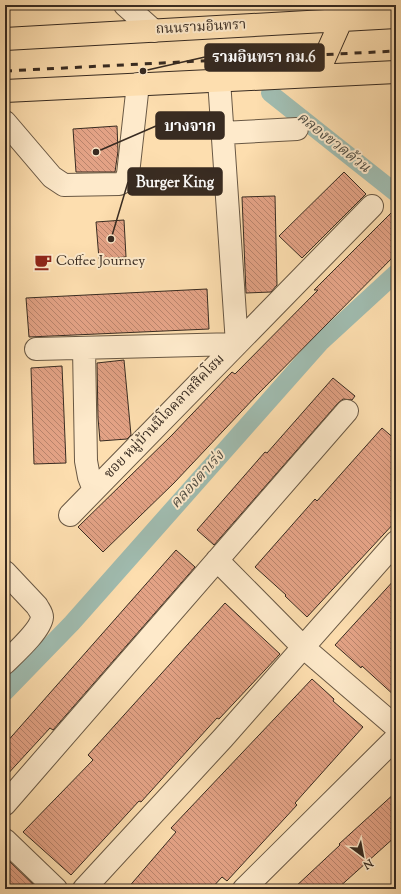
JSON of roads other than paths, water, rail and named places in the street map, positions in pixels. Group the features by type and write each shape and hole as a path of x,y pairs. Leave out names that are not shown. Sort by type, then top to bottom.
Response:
{"main road":[{"name":"ถนนรามอินทรา","path":"5,39 396,17"},
{"path":"317,75 341,21"},
{"path":"5,91 396,72"}],"street":[{"path":"126,5 154,31"},
{"path":"341,21 356,5"},
{"name":"ซอย หมู่บ้านนีโอคลาสสิคโฮม","path":"219,80 237,344"},
{"path":"5,122 52,177 64,185 119,184 128,174 138,84"},
{"path":"222,134 297,129"},
{"name":"ซอย หมู่บ้านนีโอคลาสสิคโฮม","path":"70,515 372,206"},
{"name":"ซอย หมู่บ้านนีโอคลาสสิคโฮม","path":"36,349 237,344"},
{"name":"ซอย หมู่บ้านนีโอคลาสสิคโฮม","path":"84,348 86,461 89,477 94,490"},
{"path":"5,804 347,411"},
{"path":"84,889 223,738 396,542"},
{"path":"217,560 303,647 395,726 244,889"},
{"path":"5,572 37,606 41,612 42,619 35,632 5,663"},
{"path":"5,840 56,889"}],"waterway":[{"name":"คลองขวดด้วน","path":"270,93 396,193"},
{"name":"คลองตาเร่ง","path":"5,692 72,623 320,343 396,273"}],"railway":[{"path":"5,71 396,51"}],"place":[{"name":"รามอินทรา กม.6","path":"143,71"},
{"name":"บางจาก","path":"96,152"},
{"name":"Burger King","path":"111,239"},
{"name":"Coffee Journey","path":"43,262"}]}
